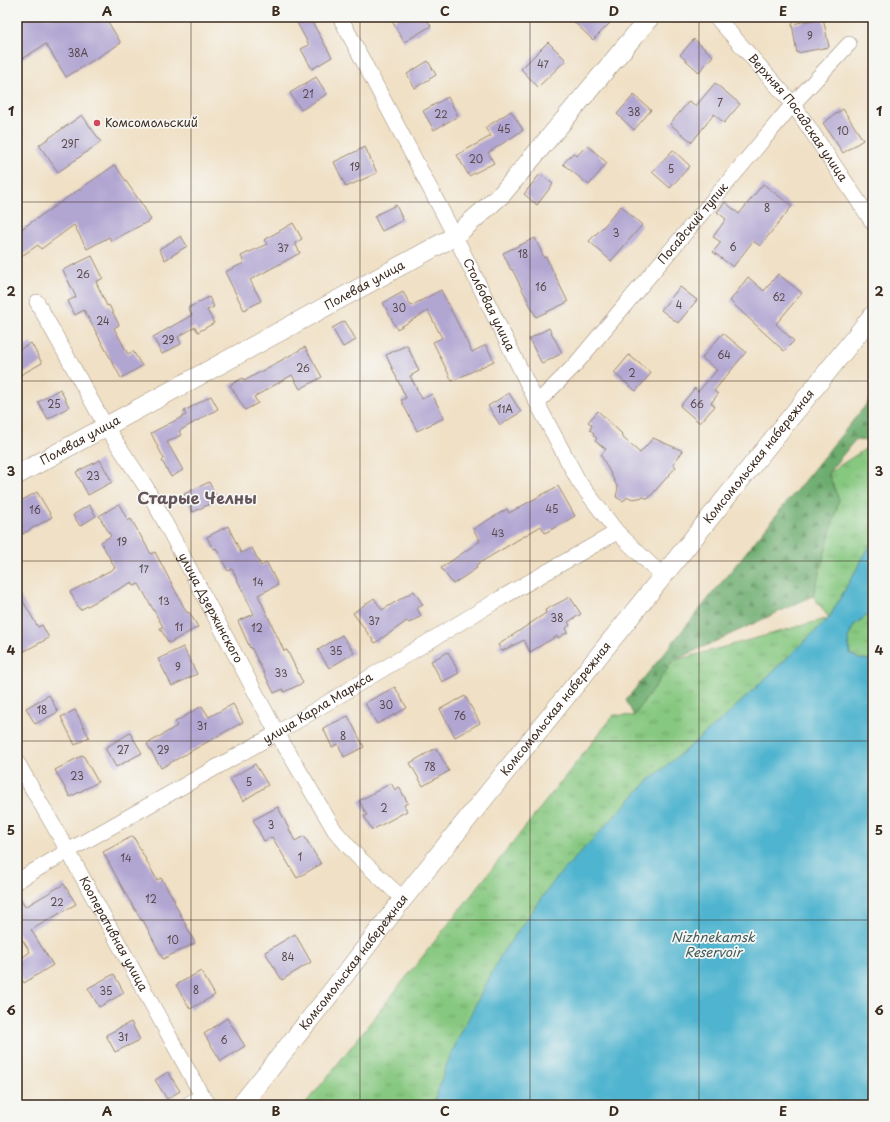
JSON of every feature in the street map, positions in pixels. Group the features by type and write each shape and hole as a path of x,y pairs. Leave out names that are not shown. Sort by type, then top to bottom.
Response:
{"street":[{"name":"Столбовая улица","path":"340,17 455,236 537,403 579,482 618,532 663,575"},
{"name":"Полевая улица","path":"17,475 455,236 502,194 650,17"},
{"name":"Верхняя Посадская улица","path":"716,17 793,104 873,223"},
{"name":"Посадский тупик","path":"537,403 574,366 793,104 849,44"},
{"name":"улица Дзержинского","path":"37,302 106,427 146,487 277,733 335,831 402,899"},
{"name":"Комсомольская набережная","path":"241,1105 326,999 402,899 873,315"},
{"name":"улица Карла Маркса","path":"17,881 277,733 501,598 618,532"},
{"name":"Кооперативная улица","path":"17,762 68,851 206,1101"},
{"path":"187,1105 206,1101"}],"green space":[{"path":"873,396 872,441 855,440 828,473 839,500 813,596 673,661 634,716 626,700"},
{"path":"873,444 873,540 829,618 813,596 839,500 828,473"},
{"path":"873,611 873,660 859,659 850,654 848,638 854,625"},
{"path":"829,618 727,715 646,783 431,1105 305,1105 614,715 634,716 673,661"}],"water":[{"name":"Nizhnekamsk Reservoir","path":"873,540 873,611 854,625 848,638 850,654 859,659 873,660 873,1105 433,1105 446,1066 458,1039 502,953 557,877 646,783 727,715 829,618"}],"building":[{"path":"17,17 105,17 121,43 66,77 46,44 17,62"},
{"path":"294,17 309,17 332,57 312,69 301,49 309,45"},
{"path":"400,17 425,17 431,26 404,42 392,21"},
{"path":"569,17 616,17 593,40"},
{"path":"823,18 829,47 797,53 792,24"},
{"path":"694,39 713,56 699,72 680,55"},
{"path":"548,42 566,60 538,87 521,69"},
{"path":"428,61 436,75 415,88 407,74"},
{"path":"316,77 327,94 301,110 290,93"},
{"path":"715,83 740,104 724,123 714,114 692,142 670,124 689,101 696,106"},
{"path":"634,95 651,110 634,130 617,114"},
{"path":"448,97 458,116 434,130 423,111"},
{"path":"843,109 863,140 843,153 823,123"},
{"path":"511,111 523,130 488,153 494,163 469,176 457,155 491,136 485,128"},
{"path":"82,115 101,142 58,172 39,145"},
{"path":"587,145 607,163 589,185 563,164 573,153 577,156"},
{"path":"365,147 377,173 346,187 334,162"},
{"path":"673,150 690,166 670,188 652,172"},
{"path":"115,165 151,220 111,241 109,237 87,249 74,225 41,249 38,245 17,259 17,232"},
{"path":"540,174 553,184 537,205 524,194"},
{"path":"763,184 792,206 760,246 753,241 733,267 713,252 721,242 713,237 726,219 717,212 725,202 739,214"},
{"path":"396,205 403,220 382,231 374,216"},
{"path":"621,206 642,225 611,261 589,241"},
{"path":"293,223 302,239 295,243 300,253 250,280 261,301 244,310 225,272 244,263 241,256 267,244 264,240"},
{"path":"181,236 187,246 165,260 159,249"},
{"path":"535,238 568,302 536,317 503,253"},
{"path":"92,256 103,278 96,282 107,306 109,305 119,325 114,328 128,354 133,351 142,366 121,378 84,310 75,315 68,301 76,297 63,270"},
{"path":"778,274 802,293 776,324 794,341 784,351 730,301 748,277 764,291"},
{"path":"680,287 697,300 678,323 661,310"},
{"path":"441,290 472,352 486,345 494,361 452,381 433,342 442,338 428,311 397,329 383,303 403,292 411,306"},
{"path":"209,297 214,307 207,310 214,323 198,332 195,327 178,337 181,344 162,354 153,337 192,315 188,308"},
{"path":"345,321 356,340 343,347 332,328"},
{"path":"549,328 562,353 542,364 529,339"},
{"path":"723,333 746,352 714,391 718,394 711,403 715,406 700,423 680,406 695,388 698,392 717,370 702,358"},
{"path":"31,343 42,363 17,377 17,351"},
{"path":"407,345 419,371 410,376 422,399 432,394 444,418 417,431 401,400 406,398 386,355"},
{"path":"305,347 322,377 300,389 292,375 254,397 258,403 245,410 230,385 243,378 244,381"},
{"path":"629,355 651,373 636,391 614,373"},
{"path":"60,389 69,407 48,419 38,402"},
{"path":"509,393 521,412 500,425 488,406"},
{"path":"211,396 218,409 179,431 181,435 167,442 183,470 171,477 162,461 164,459 151,433 186,415 184,411"},
{"path":"598,411 622,434 621,436 640,453 653,438 683,451 673,464 676,467 648,499 644,497 633,499 628,497 623,501 616,497 618,488 601,455 606,449 595,441 597,438 590,430 592,425 588,422"},
{"path":"100,460 112,482 88,495 76,472"},
{"path":"209,482 218,500 193,512 184,494"},
{"path":"558,486 575,516 545,533 541,526 476,565 477,568 453,584 441,568 480,541 473,529 507,509 509,513"},
{"path":"37,492 52,517 17,537 17,503"},
{"path":"119,504 128,521 131,519 151,554 155,552 187,613 189,612 198,627 169,643 160,628 163,627 139,584 134,586 132,582 80,610 70,592 115,568 101,542 111,536 99,516"},
{"path":"89,505 96,516 80,526 73,515"},
{"path":"228,526 241,553 252,548 261,566 267,563 278,585 258,595 284,651 287,650 303,683 284,692 283,689 274,693 251,647 250,648 238,621 254,614 232,569 228,571 216,548 213,549 207,537"},
{"path":"17,591 38,627 42,625 49,638 17,655"},
{"path":"414,591 423,605 417,608 421,616 409,623 407,621 375,643 353,613 374,598 382,610"},
{"path":"570,597 581,614 568,622 570,625 566,628 568,632 558,638 557,636 530,652 524,640 502,651 498,645 546,613 545,610"},
{"path":"342,635 354,653 329,668 318,650"},
{"path":"183,647 197,674 172,686 158,659"},
{"path":"448,652 459,673 442,682 431,661"},
{"path":"395,687 407,708 377,724 365,703"},
{"path":"49,695 58,712 35,724 26,708"},
{"path":"465,696 480,723 455,737 440,709"},
{"path":"233,704 243,722 161,768 147,744 177,726 175,722 202,706 209,717"},
{"path":"75,710 89,737 75,745 61,717"},
{"path":"348,716 364,747 344,757 338,744 332,747 323,728"},
{"path":"130,733 142,753 116,767 105,748"},
{"path":"436,748 449,771 423,786 410,763"},
{"path":"83,755 98,782 70,797 55,770"},
{"path":"255,764 268,785 243,801 230,779"},
{"path":"391,783 395,790 399,787 408,803 404,805 407,811 372,830 364,816 367,815 359,801"},
{"path":"278,807 295,841 304,836 321,864 297,878 272,837 264,841 253,820"},
{"path":"133,836 157,880 161,878 175,901 174,902 195,943 163,959 143,920 142,921 128,898 103,852"},
{"path":"64,884 76,904 31,930 53,965 24,983 17,972 17,961 30,952 17,931 17,894 25,907"},
{"path":"295,934 311,962 282,980 265,952"},
{"path":"201,971 215,995 190,1009 176,985"},
{"path":"114,974 124,993 99,1007 88,988"},
{"path":"227,1018 245,1046 221,1061 204,1034"},
{"path":"131,1022 140,1040 115,1052 106,1035"},
{"path":"168,1072 180,1091 167,1099 155,1080"}],"place":[{"name":"Комсомольский","path":"97,123"}],"district":[{"name":"Старые Челны","path":"197,498"}]}
